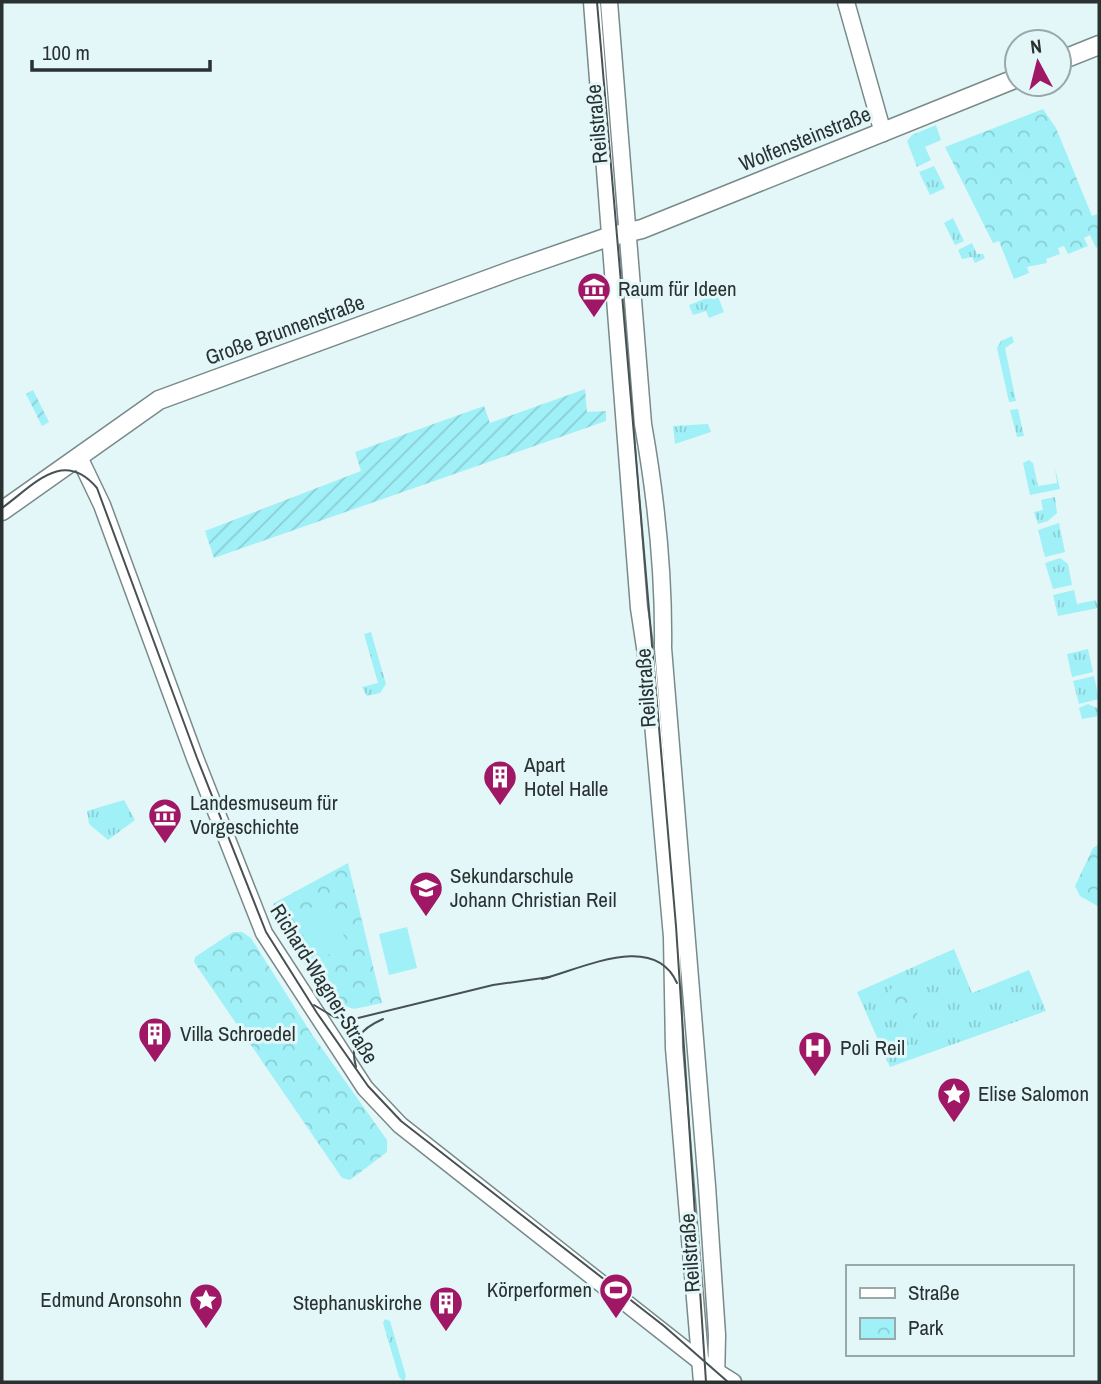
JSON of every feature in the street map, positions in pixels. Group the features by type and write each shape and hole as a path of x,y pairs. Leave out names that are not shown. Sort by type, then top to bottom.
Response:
{"main road":[{"path":"1073,55 1099,45"},
{"name":"Wolfensteinstraße","path":"608,237 628,233 1003,84"},
{"name":"Große Brunnenstraße","path":"2,511 159,400 608,237"}],"street":[{"name":"Reilstraße","path":"592,2 608,237 639,608 648,667 671,924 674,1048 701,1362 712,1380"},
{"name":"Reilstraße","path":"609,2 643,424 653,489 664,607 663,648 717,1335 712,1380"},
{"path":"846,2 883,133"},
{"name":"Richard-Wagner-Straße","path":"79,457 102,505 256,915 328,1035 372,1097 400,1125 701,1362"},
{"path":"712,1380 733,1382"}],"green space":[{"path":"1043,109 1056,128 1092,216 1097,214 1099,246 1096,248 1090,235 1084,238 1088,246 1068,254 1064,246 1058,248 1060,254 1046,259 1047,263 1027,267 1029,273 1014,279 999,241 993,243 945,147"},
{"path":"936,125 941,140 925,147 931,160 917,167 907,141 912,135"},
{"path":"934,166 945,188 930,195 919,172"},
{"path":"953,218 964,241 955,245 944,223"},
{"path":"972,243 977,254 983,254 985,258 975,263 972,257 962,259 958,250"},
{"path":"717,294 724,312 709,318 706,311 693,315 689,305"},
{"path":"1012,336 1014,342 1005,348 1016,401 1009,402 997,348 1001,341"},
{"path":"585,389 587,412 606,411 606,421 214,558 205,531 361,471 355,452 484,406 490,423"},
{"path":"33,390 49,422 42,426 26,394"},
{"path":"1018,409 1024,436 1017,437 1010,410"},
{"path":"708,424 711,432 675,444 673,426"},
{"path":"1029,460 1033,463 1038,486 1057,483 1055,468 1060,489 1030,495 1023,463"},
{"path":"1055,497 1057,513 1048,521 1038,524 1034,512 1043,510 1041,500"},
{"path":"1059,523 1065,552 1045,557 1038,530"},
{"path":"1060,558 1068,564 1072,585 1053,589 1045,563"},
{"path":"1074,590 1077,604 1096,600 1098,608 1058,616 1053,595"},
{"path":"371,632 386,684 380,693 367,696 362,687 378,683 364,634"},
{"path":"1088,649 1093,672 1072,677 1067,654"},
{"path":"1094,676 1099,699 1079,704 1073,681"},
{"path":"1088,704 1099,709 1099,716 1082,719 1079,708"},
{"path":"124,800 135,820 108,840 89,824 87,811"},
{"path":"1099,844 1099,907 1080,896 1075,886 1093,848"},
{"path":"348,863 382,1003 354,1009 330,1001 270,913 274,903"},
{"path":"322,901 348,942 319,961 293,919"},
{"path":"407,927 417,968 389,975 379,934"},
{"path":"233,932 242,932 251,938 311,1033 387,1140 387,1152 350,1180 342,1178 194,962 195,957"},
{"path":"954,949 972,993 1029,970 1046,1011 890,1067 857,992"},
{"path":"898,982 912,986 919,1007 913,1028 899,1028 891,1005 890,990"},
{"path":"385,1319 390,1321 406,1376 404,1382 399,1377 383,1323"}],"tram line":[{"path":"597,2 676,926 706,1382"},
{"path":"2,508 37,481 60,471 72,471 84,476 97,488 197,758 266,932 317,1013 368,1086 401,1121 664,1326 728,1382"},
{"path":"542,979 596,962 635,956 652,959 666,967 677,983"},
{"path":"314,1005 334,1017 354,1019 493,985 550,977"},
{"path":"356,1067 354,1050 358,1037 368,1027 383,1019"}],"place":[{"name":"Raum für Ideen","path":"594,319"},
{"name":"Apart Hotel Halle","path":"500,807"},
{"name":"Landesmuseum für Vorgeschichte","path":"165,845"},
{"name":"Sekundarschule Johann Christian Reil","path":"426,918"},
{"name":"Villa Schroedel","path":"155,1064"},
{"name":"Poli Reil","path":"815,1078"},
{"name":"Elise Salomon","path":"954,1124"},
{"name":"Körperformen","path":"616,1320"},
{"name":"Edmund Aronsohn","path":"206,1330"},
{"name":"Stephanuskirche","path":"446,1333"}]}
